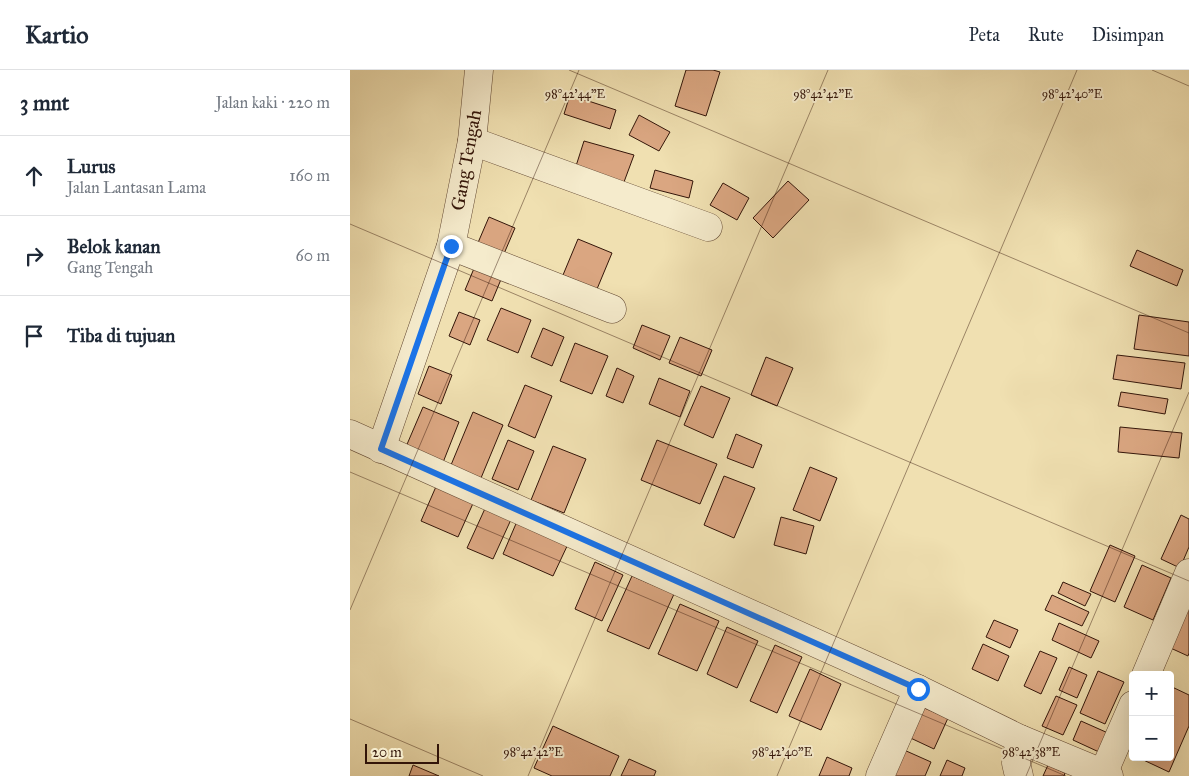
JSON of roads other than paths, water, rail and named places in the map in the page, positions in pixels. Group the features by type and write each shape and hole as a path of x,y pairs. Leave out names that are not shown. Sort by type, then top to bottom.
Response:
{"street":[{"name":"Gang Tengah","path":"381,449 451,246 472,141 479,70"},
{"path":"472,141 708,227"},
{"path":"451,246 612,309"},
{"path":"350,434 918,689 1020,739 1106,775 1129,715"},
{"path":"1148,671 1189,572"},
{"path":"880,776 918,689"},
{"path":"1020,739 1016,764 1020,776"}]}
